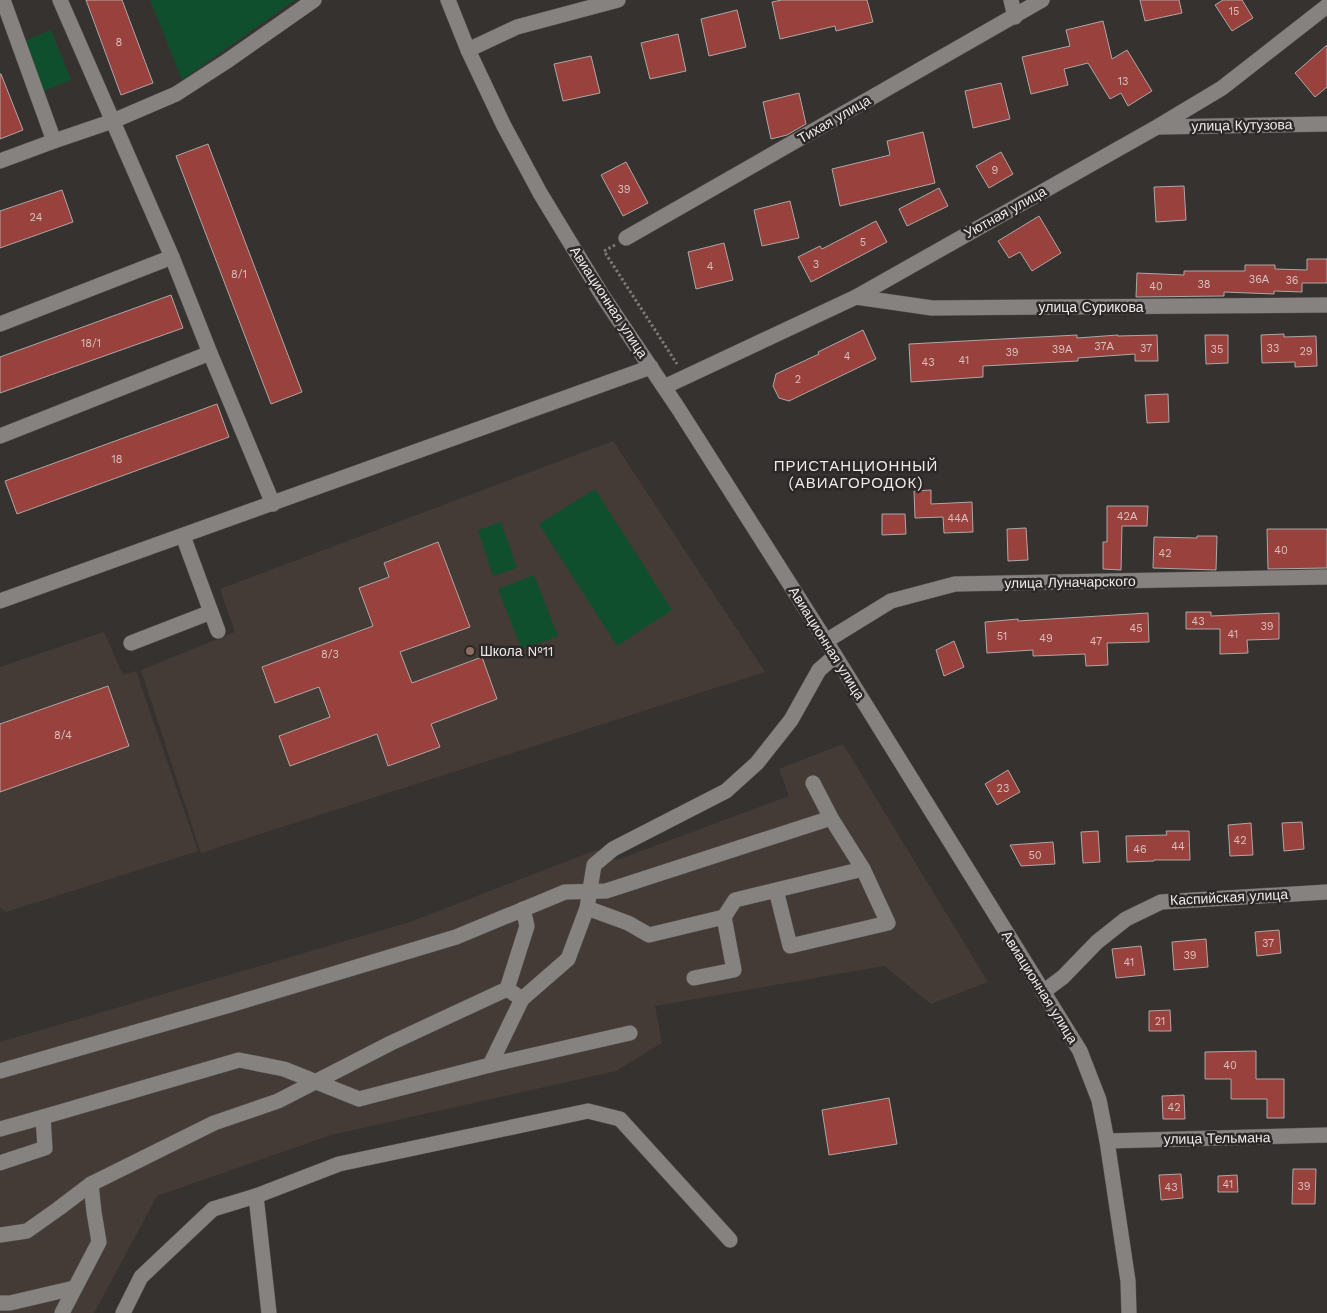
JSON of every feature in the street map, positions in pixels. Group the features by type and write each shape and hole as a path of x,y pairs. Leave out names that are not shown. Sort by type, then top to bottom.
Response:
{"street":[{"path":"3,0 54,141"},
{"path":"60,0 172,257 273,504"},
{"path":"0,161 113,121 176,94 314,0"},
{"name":"Авиационная улица","path":"448,0 468,50 504,126 540,193 602,295 664,387 826,641 1080,1051 1100,1100 1128,1280 1129,1313"},
{"path":"468,50 517,27 618,0"},
{"path":"1011,0 1015,16"},
{"name":"Тихая улица","path":"626,238 1042,0"},
{"name":"Уютная улица","path":"664,387 856,297 1157,126 1222,88 1327,6"},
{"name":"улица Кутузова","path":"1157,126 1327,124"},
{"path":"0,324 172,257"},
{"name":"улица Сурикова","path":"856,297 932,308 1327,305"},
{"path":"0,436 210,353"},
{"path":"0,601 651,367"},
{"path":"183,536 218,631"},
{"name":"улица Луначарского","path":"826,641 891,601 955,584 1327,577"},
{"path":"132,643 211,612"},
{"path":"490,1065 522,998 568,959 587,908 594,865 613,849 726,791 757,763 791,720 819,670 835,656"},
{"path":"776,890 790,946 888,923 862,869 831,818 813,783"},
{"path":"0,1071 230,1005 456,937 565,892 606,891 831,818"},
{"path":"694,978 734,970 724,917 735,900 862,869"},
{"name":"Каспийская улица","path":"1043,992 1063,977 1097,942 1126,919 1161,902 1327,892"},
{"path":"587,908 628,923 649,935 724,917"},
{"path":"0,1235 27,1231 91,1184 214,1122 278,1100 391,1043 507,990 527,926 523,910"},
{"path":"507,990 522,998"},
{"path":"0,1129 238,1060 284,1069 359,1099 490,1065 630,1033"},
{"path":"123,1313 140,1277 213,1209 256,1196 339,1164 588,1111 620,1119 730,1240"},
{"path":"0,1163 45,1148 43,1117"},
{"name":"улица Тельмана","path":"1107,1141 1327,1135"},
{"path":"62,1313 99,1242 91,1184"},
{"path":"256,1196 269,1313"},
{"path":"0,1303 10,1304 74,1288"}],"path":[{"path":"626,238 604,251 685,378"}],"shaded area":[{"name":"Школа №11","path":"613,441 765,672 201,853 141,670 235,632 220,589"},
{"path":"104,632 123,675 136,671 198,851 6,912 0,908 0,667"},
{"path":"843,744 988,982 931,1004 884,966 655,1006 662,1043 616,1071 331,1135 157,1196 94,1313 0,1313 0,1042 410,922 596,850 617,860 789,796 779,769"}],"green space":[{"path":"150,0 295,0 182,80"},
{"path":"51,30 71,80 41,92 22,42"},
{"path":"595,489 672,610 617,646 539,524"},
{"path":"501,522 517,568 493,576 478,530"},
{"path":"534,575 558,636 522,650 498,589"}],"building":[{"path":"86,0 122,0 153,83 121,95"},
{"path":"782,0 867,0 873,22 836,31 835,26 780,39 772,2"},
{"path":"1140,0 1179,0 1182,13 1145,21"},
{"path":"1223,0 1242,0 1253,18 1232,31 1215,5"},
{"path":"737,10 746,47 709,56 701,19"},
{"path":"1103,21 1112,59 1127,50 1152,91 1128,106 1121,93 1110,99 1088,63 1064,69 1068,85 1031,94 1022,57 1070,46 1066,30"},
{"path":"678,34 686,71 650,79 641,43"},
{"path":"1327,45 1327,87 1315,97 1295,73"},
{"path":"591,56 600,93 563,101 554,64"},
{"path":"0,74 23,130 0,139"},
{"path":"1001,83 1010,119 973,128 965,91"},
{"path":"799,93 806,124 787,135 771,139 763,102"},
{"path":"923,132 935,183 840,206 832,169 890,155 887,141"},
{"path":"208,144 302,392 271,404 176,156"},
{"path":"1001,152 1013,174 989,188 976,166"},
{"path":"626,162 648,203 623,216 601,175"},
{"path":"1184,186 1186,220 1156,222 1154,187"},
{"path":"939,188 948,206 907,226 899,209"},
{"path":"62,190 73,222 0,248 0,211"},
{"path":"790,201 799,238 762,246 754,210"},
{"path":"1039,216 1061,253 1032,271 1020,252 1009,258 998,241"},
{"path":"876,221 887,242 811,282 798,257 820,246 822,249"},
{"path":"724,243 733,280 696,289 688,252"},
{"path":"1307,259 1327,259 1327,283 1302,283 1302,292 1274,291 1274,294 1224,292 1224,296 1136,297 1137,273 1184,275 1184,271 1245,271 1245,265 1275,265 1275,269 1307,270"},
{"path":"171,295 183,328 0,393 0,357"},
{"path":"863,330 876,359 789,401 779,398 773,386 776,374 819,354 818,352"},
{"path":"1284,334 1284,337 1316,336 1317,366 1295,367 1295,362 1262,363 1261,335"},
{"path":"1077,335 1077,338 1157,335 1158,361 1135,361 1135,354 1078,358 1078,361 983,366 983,377 911,382 909,344"},
{"path":"1205,335 1228,335 1228,363 1206,364"},
{"path":"1168,394 1169,422 1147,423 1145,395"},
{"path":"217,404 229,437 17,514 5,481"},
{"path":"931,490 931,504 972,502 973,532 944,533 943,517 915,518 914,491"},
{"path":"1107,506 1148,506 1147,526 1122,526 1121,570 1103,569 1103,542 1107,542"},
{"path":"882,514 905,514 906,534 882,535"},
{"path":"1026,528 1028,560 1008,561 1007,529"},
{"path":"1267,529 1327,529 1327,568 1268,569"},
{"path":"1197,536 1217,536 1216,570 1153,568 1154,537 1197,538"},
{"path":"438,542 470,627 400,652 412,683 482,657 497,699 431,724 440,747 388,766 377,734 290,766 279,736 330,717 319,687 275,703 262,667 373,626 359,588 389,577 384,563"},
{"path":"1186,612 1211,612 1211,616 1279,613 1279,639 1247,640 1248,653 1220,654 1220,629 1186,629"},
{"path":"1148,613 1149,642 1107,643 1108,665 1086,666 1085,654 1033,656 1033,650 987,653 985,622"},
{"path":"954,641 964,667 944,676 936,650"},
{"path":"108,686 129,746 0,792 0,724"},
{"path":"1008,770 1020,792 997,805 985,784"},
{"path":"1302,822 1304,849 1284,851 1282,823"},
{"path":"1251,823 1253,855 1230,856 1228,825"},
{"path":"1098,831 1100,862 1083,863 1081,832"},
{"path":"1166,831 1189,831 1190,860 1127,862 1126,836 1167,835"},
{"path":"1053,842 1055,864 1021,866 1010,845"},
{"path":"1279,930 1281,953 1257,956 1255,932"},
{"path":"1206,939 1208,967 1174,970 1172,942"},
{"path":"1141,946 1145,975 1116,978 1112,949"},
{"path":"1170,1010 1171,1031 1149,1031 1149,1011"},
{"path":"1256,1051 1256,1079 1284,1079 1284,1118 1267,1118 1267,1099 1231,1099 1231,1079 1205,1079 1205,1052"},
{"path":"1184,1095 1185,1119 1163,1119 1162,1096"},
{"path":"889,1098 897,1144 829,1155 822,1110"},
{"path":"1293,1169 1316,1169 1315,1204 1292,1204"},
{"path":"1181,1174 1183,1198 1161,1200 1159,1175"},
{"path":"1237,1175 1238,1192 1218,1192 1218,1176"}],"place":[{"name":"Школа №11","path":"470,651"}],"district":[{"name":"ПРИСТАНЦИОННЫЙ (АВИАГОРОДОК)","path":"856,474"}]}
